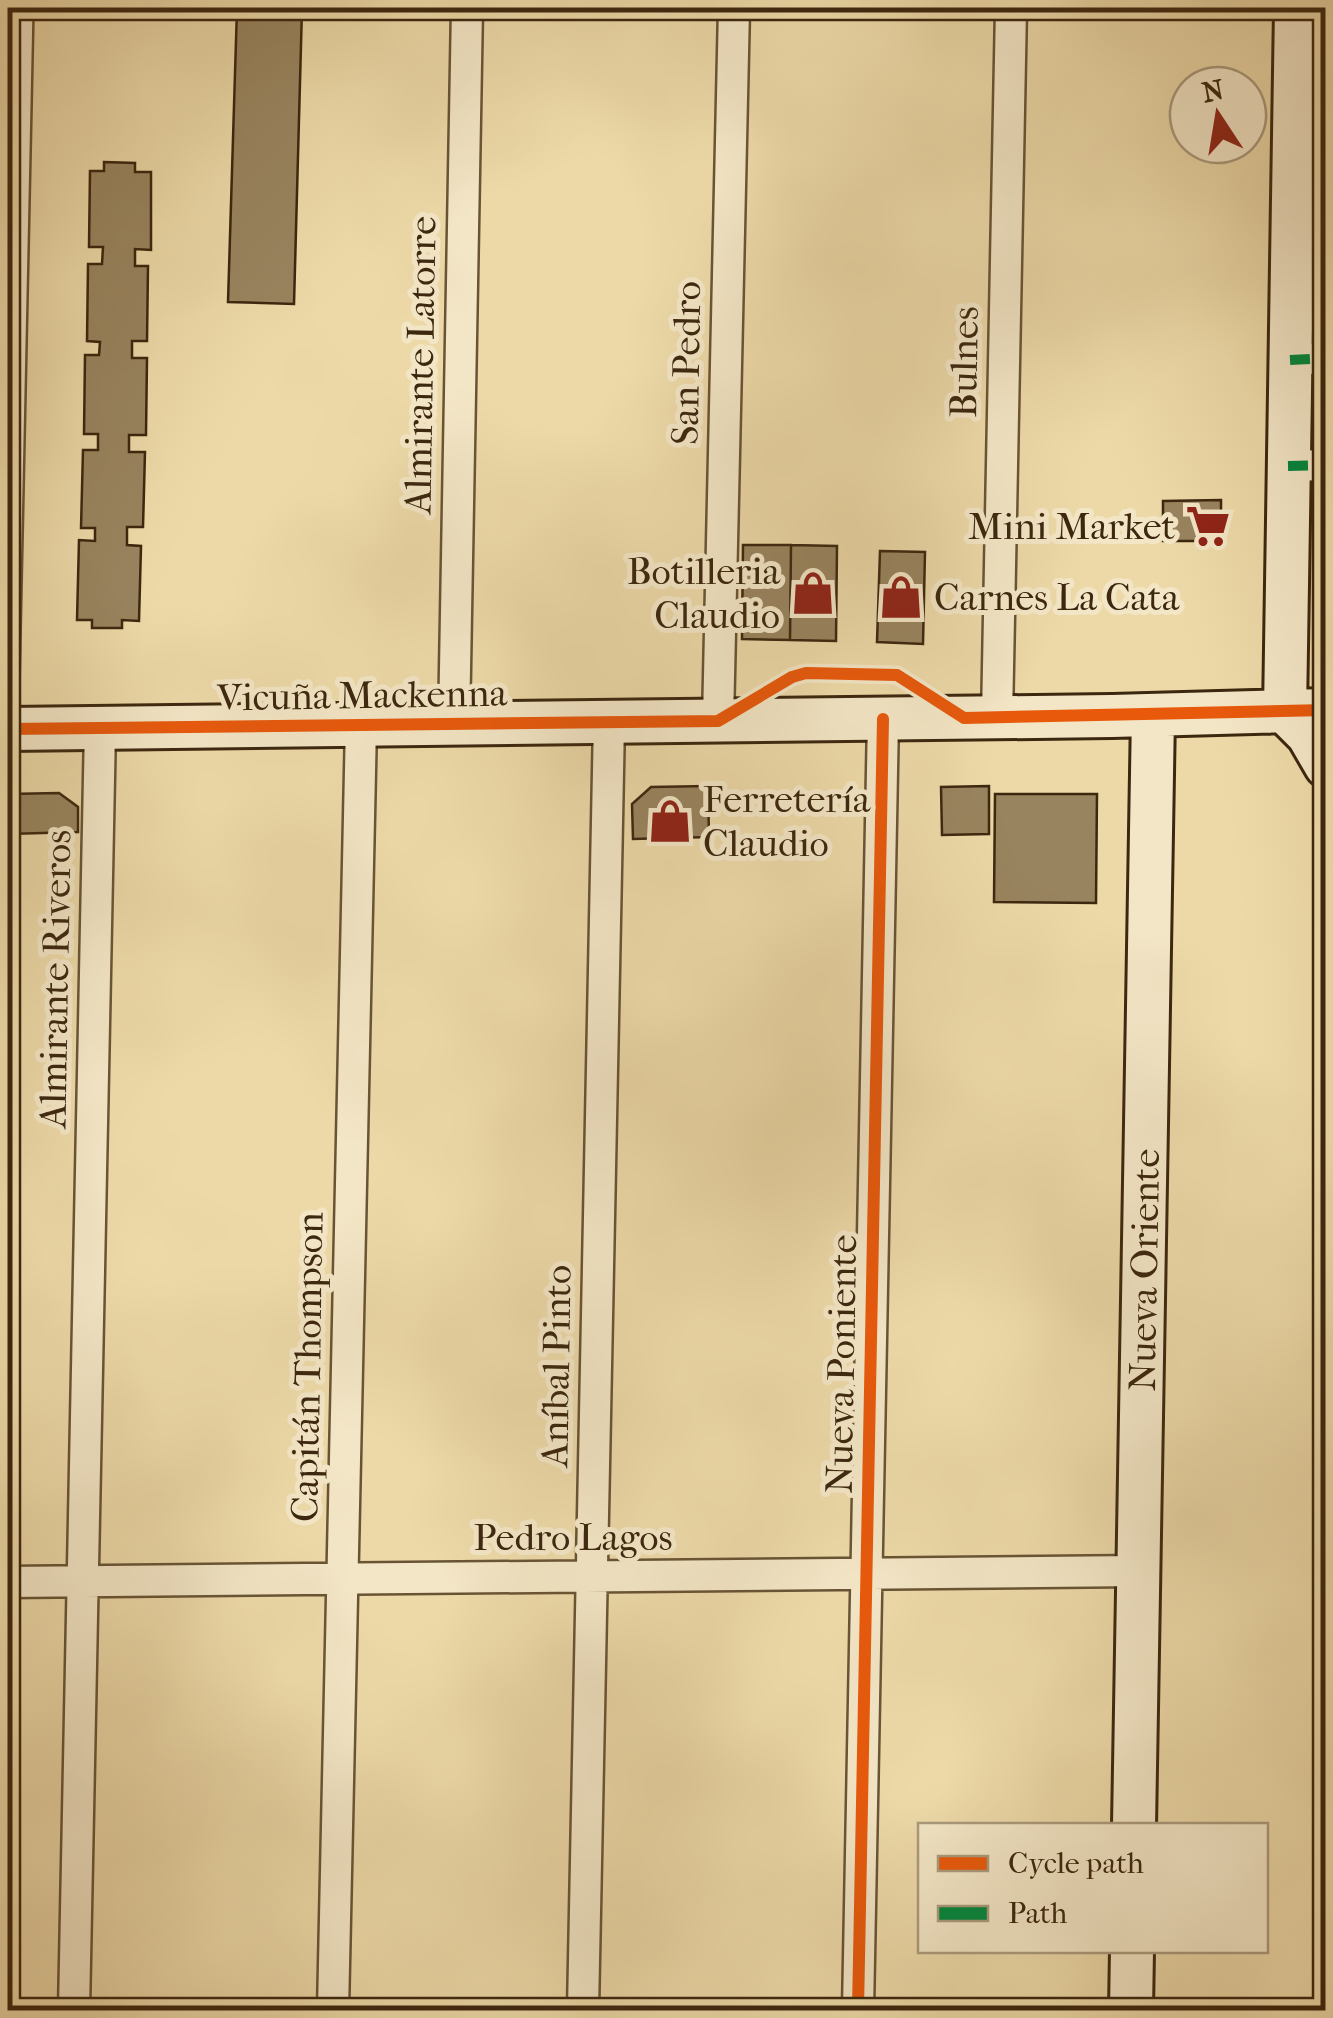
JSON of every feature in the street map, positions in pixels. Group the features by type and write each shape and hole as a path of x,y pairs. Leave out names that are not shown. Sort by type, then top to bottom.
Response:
{"main road":[{"path":"1296,8 1308,359 1305,711 1308,735 1326,766"},
{"name":"Vicuña Mackenna","path":"9,729 1305,711"},
{"name":"Nueva Oriente","path":"1134,1823 1152,715"},
{"path":"1131,2010 1132,1953"}],"street":[{"name":"Almirante Latorre","path":"454,724 467,8"},
{"name":"San Pedro","path":"718,721 734,8"},
{"name":"Bulnes","path":"997,718 1011,8"},
{"name":"Nueva Poniente","path":"858,2010 883,719"},
{"name":"Aníbal Pinto","path":"583,2010 608,722"},
{"name":"Capitán Thompson","path":"333,2010 361,725"},
{"name":"Almirante Riveros","path":"74,2010 100,728"},
{"name":"Pedro Lagos","path":"8,1582 1138,1571"}],"lane":[{"path":"9,729 25,8"}],"building":[{"path":"237,8 302,8 294,304 228,302"},
{"path":"104,162 135,163 135,172 151,172 151,250 135,249 135,266 148,266 147,341 132,341 132,358 147,358 146,435 129,435 129,452 145,452 143,527 127,527 127,545 141,546 139,621 122,620 122,628 92,628 92,620 77,620 79,540 95,541 95,528 81,528 83,450 98,450 98,434 84,434 85,355 99,355 100,342 87,341 88,264 102,264 103,247 89,247 90,171 104,171"},
{"path":"1221,500 1221,541 1163,541 1163,501"},
{"path":"743,545 791,545 790,640 742,639"},
{"name":"Botilleria Claudio","path":"791,545 837,546 836,641 790,640"},
{"name":"Carnes La Cata","path":"880,551 925,552 923,644 877,642"},
{"name":"Ferretería Claudio","path":"708,786 709,837 633,839 632,804 651,787"},
{"path":"989,786 989,834 942,835 941,787"},
{"path":"59,793 78,807 78,832 8,834 8,794"},
{"path":"995,794 1097,794 1096,903 994,902"}],"marked path":[{"path":"1290,360 1326,358"},
{"path":"1288,466 1326,465"}],"cycle path":[{"path":"8,729 718,721 792,677 806,673 897,675 964,718 1326,710"},
{"path":"858,2010 883,719"}],"place":[{"name":"Mini Market","path":"1208,526"},
{"name":"Botilleria Claudio","path":"813,593"},
{"name":"Carnes La Cata","path":"901,597"},
{"name":"Ferretería Claudio","path":"670,821"}]}
